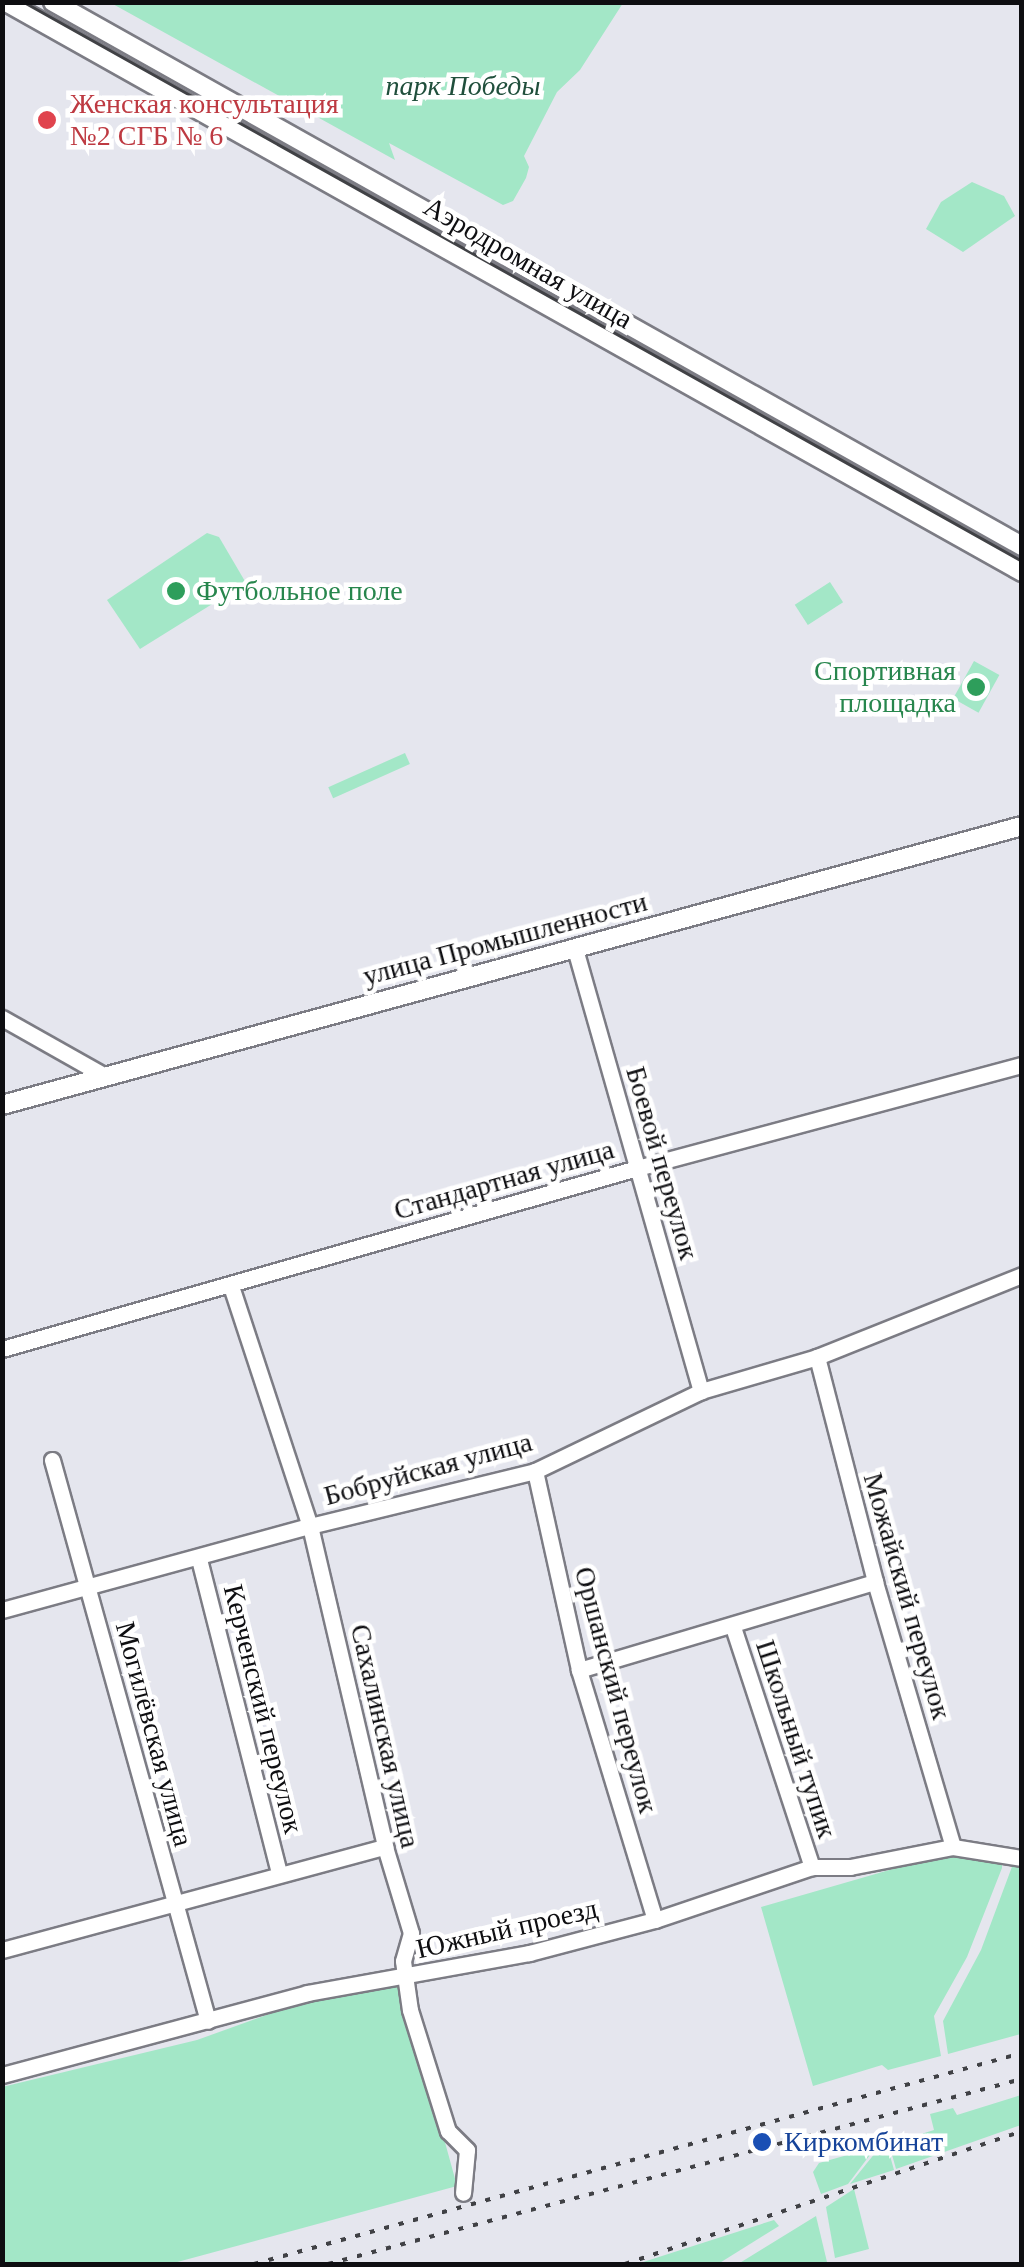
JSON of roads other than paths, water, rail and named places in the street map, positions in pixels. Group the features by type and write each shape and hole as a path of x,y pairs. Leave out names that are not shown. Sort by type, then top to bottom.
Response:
{"main road":[{"name":"Аэродромная улица","path":"6,2 1022,572"},
{"name":"Аэродромная улица","path":"53,2 1022,546"},
{"name":"улица Промышленности","path":"2,1105 1022,826"}],"street":[{"name":"Боевой переулок","path":"576,949 702,1391"},
{"path":"2,1018 105,1076"},
{"name":"Стандартная улица","path":"2,1349 637,1168 1022,1065"},
{"name":"Бобруйская улица","path":"2,1610 310,1526 535,1471 702,1391 817,1357 1022,1275"},
{"name":"Сахалинская улица","path":"231,1286 310,1526 385,1847 412,1934 403,1961 410,2010 448,2131 468,2150 464,2193"},
{"name":"Можайский переулок","path":"817,1357 876,1582 953,1846"},
{"name":"Могилёвская улица","path":"52,1460 208,2021"},
{"name":"Оршанский переулок","path":"535,1471 579,1670 655,1920"},
{"name":"Керченский переулок","path":"199,1558 279,1872"},
{"path":"579,1670 876,1582"},
{"name":"Школьный тупик","path":"733,1627 812,1867"},
{"name":"Южный проезд","path":"2,2075 307,1993 404,1978 655,1920 812,1867 850,1867 953,1846 1022,1858"},
{"path":"2,1950 279,1872 385,1847"}],"tram line":[{"path":"24,2 1022,561"}],"railway":[{"path":"254,2264 1022,2053"},
{"path":"328,2264 1022,2079"},
{"path":"625,2264 1022,2131"}],"place":[{"name":"Женская консультация №2 СГБ № 6","path":"47,120"},
{"name":"Футбольное поле","path":"176,591"},
{"name":"Спортивная площадка","path":"976,687"},
{"name":"Киркомбинат","path":"762,2142"}],"park label":[{"name":"парк Победы","path":"463,86"}]}
